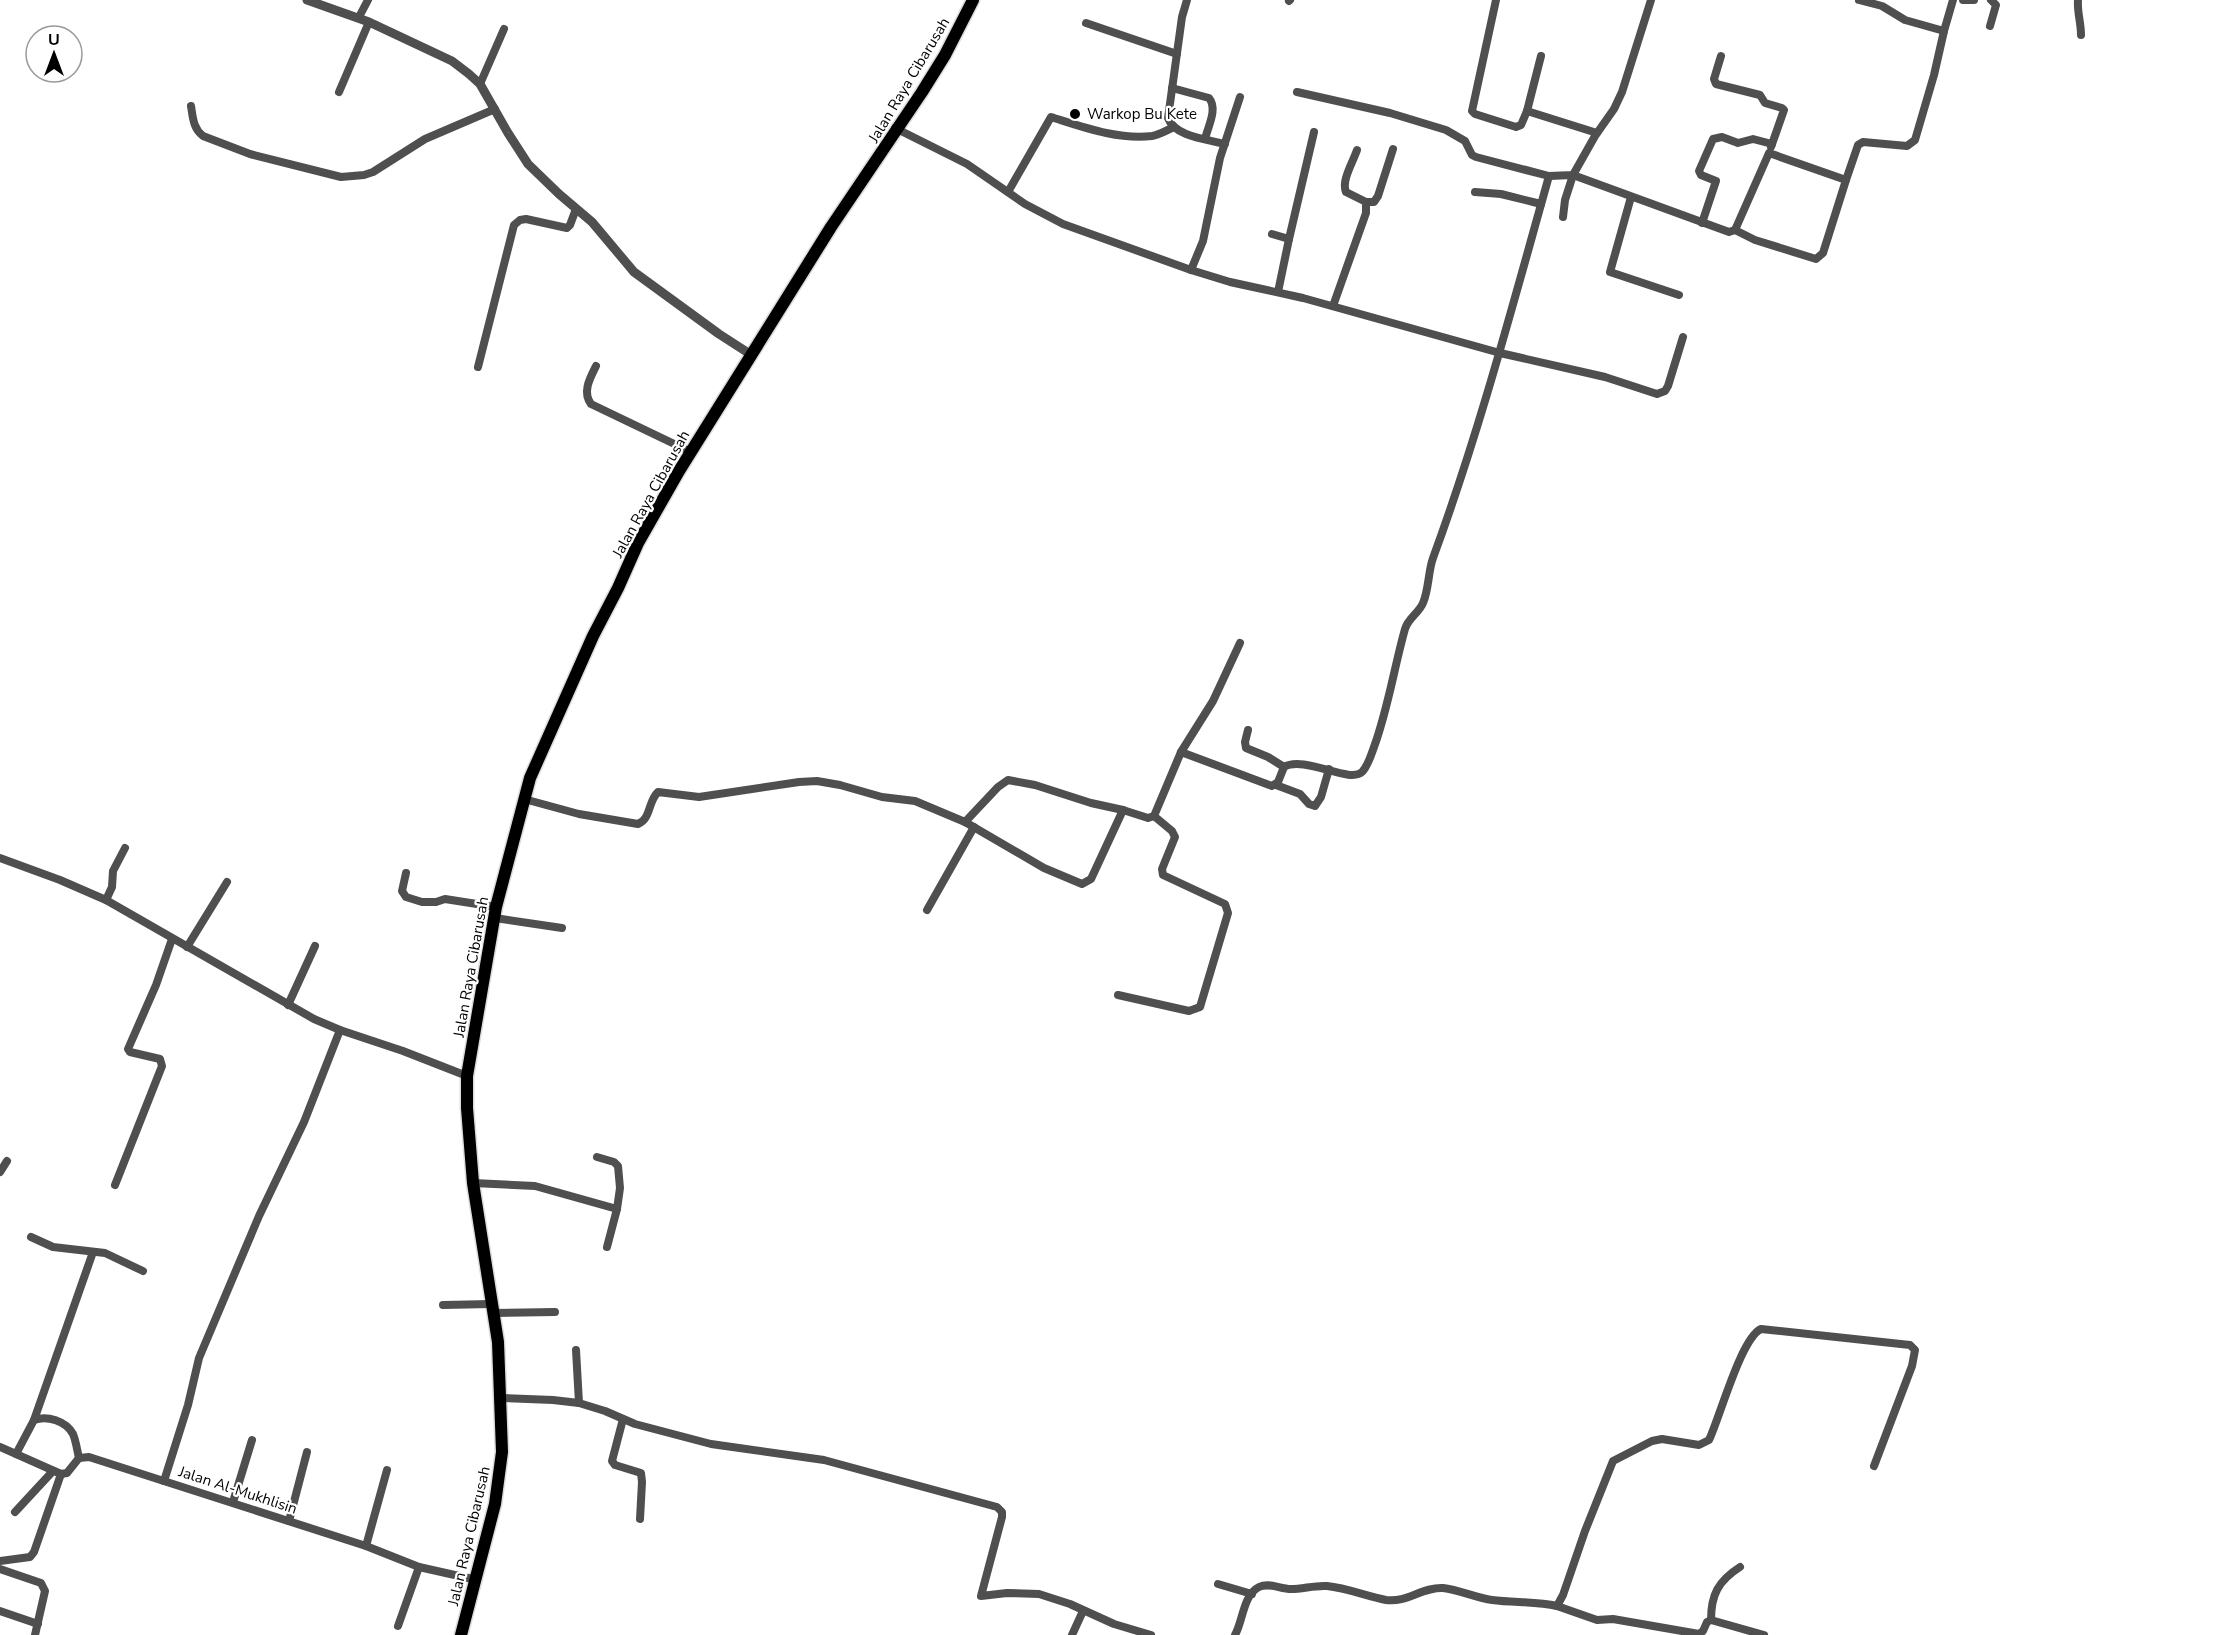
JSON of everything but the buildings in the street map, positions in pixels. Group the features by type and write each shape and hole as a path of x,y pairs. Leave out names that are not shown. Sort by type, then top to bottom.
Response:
{"main road":[{"name":"Jalan Raya Cibarusah","path":"461,1635 477,1580 501,1469 498,1342 473,1183 467,1076 496,912 524,799 535,764 638,543 750,354 945,55 971,0"}],"street":[{"path":"307,0 358,17 452,61 480,84 528,164 599,229 634,272 750,354"},
{"path":"358,17 368,0"},
{"path":"1186,0 1167,111 1168,118 1174,128 1225,144"},
{"path":"1496,0 1472,111 1475,114 1516,126 1521,125 1527,111 1541,56"},
{"path":"1563,217 1565,200 1574,175 1622,92 1651,0"},
{"path":"1862,0 1882,6 1905,20 1944,31"},
{"path":"1297,92 1390,113 1434,126 1461,138 1476,158 1549,176 1574,175 1702,223 1729,232 1735,230 1755,240 1812,259 1820,257 1858,146 1863,142 1907,146 1915,140 1953,0"},
{"path":"1963,0 1974,0"},
{"path":"1990,26 1996,5 1992,0"},
{"path":"2078,0 2077,14 2081,22 2081,34"},
{"path":"339,92 369,22"},
{"path":"1086,23 1177,54"},
{"path":"480,84 504,29"},
{"path":"1721,56 1714,79 1716,84 1760,95 1765,103 1784,109 1770,149 1735,230"},
{"path":"1172,88 1209,98 1212,102 1214,108 1205,139"},
{"path":"1191,270 1203,241 1212,191 1240,98"},
{"path":"191,106 194,125 203,136 250,154 341,177 373,172 425,139 495,110"},
{"path":"1527,111 1597,133"},
{"path":"1008,192 1051,117 1095,130 1128,135 1153,136 1174,128"},
{"path":"896,129 967,164 1025,204 1063,224 1230,282 1333,306 1500,353 1605,377 1659,394 1668,386 1683,337"},
{"path":"1278,292 1314,132"},
{"path":"1702,223 1716,181 1701,175 1699,171 1713,140 1722,137 1738,143 1753,139 1770,149 1846,180"},
{"path":"1357,150 1344,189 1366,202 1374,202 1393,149"},
{"path":"1276,785 1284,767 1292,764 1357,775 1364,770 1371,756 1381,726 1406,626 1423,602 1432,561 1500,353 1549,176"},
{"path":"1475,192 1501,194 1541,204"},
{"path":"1630,197 1610,272 1679,296"},
{"path":"1333,306 1366,213 1366,202"},
{"path":"478,367 514,225 526,219 567,228 576,209"},
{"path":"1272,234 1289,238"},
{"path":"596,366 587,389 587,399 591,405 691,452"},
{"path":"965,822 998,787 1008,780 1035,785 1148,818 1154,816 1181,752 1213,701 1240,643"},
{"path":"1248,730 1246,748 1284,767"},
{"path":"1181,752 1268,785 1276,785 1300,794 1309,804 1315,806 1321,797 1329,769"},
{"path":"524,799 568,812 638,825 645,820 654,795 661,791 699,797 817,781 882,797 923,803 965,822 1044,868 1082,884 1087,884 1091,879 1123,810"},
{"path":"1118,995 1189,1011 1200,1007 1228,913 1225,904 1163,875 1162,869 1175,837 1172,831 1154,816"},
{"path":"927,910 974,827"},
{"path":"106,900 112,887 113,871 125,848"},
{"path":"0,858 106,900 288,1005 340,1030 404,1051 467,1076"},
{"path":"406,873 402,891 406,897 422,902 436,902 445,899 562,928"},
{"path":"188,947 227,882"},
{"path":"115,1185 162,1066 160,1059 130,1052 128,1049 156,985 172,939"},
{"path":"288,1005 315,946"},
{"path":"164,1481 188,1405 199,1358 259,1216 304,1122 340,1030"},
{"path":"597,1157 614,1162 618,1166 620,1188 607,1247"},
{"path":"0,1172 7,1161"},
{"path":"473,1183 535,1186 617,1209"},
{"path":"31,1237 53,1247 105,1253 143,1271"},
{"path":"16,1454 34,1420 93,1252"},
{"path":"443,1305 555,1312"},
{"path":"1557,1606 1613,1461 1652,1441 1662,1439 1698,1444 1709,1440 1742,1355 1754,1334 1761,1329 1910,1345 1914,1349 1916,1355 1874,1466"},
{"path":"576,1350 579,1404"},
{"path":"501,1398 553,1400 579,1404 653,1429 719,1446 824,1460 938,1493 997,1507 1002,1512 1002,1517 981,1596 1026,1592 1070,1604 1122,1627 1151,1635"},
{"path":"0,1447 57,1472 67,1473 79,1458 72,1433 67,1427 48,1418 34,1420"},
{"path":"623,1419 612,1461 615,1465 641,1473 640,1519"},
{"path":"233,1502 252,1440"},
{"path":"289,1521 307,1452"},
{"name":"Jalan Al-Mukhlisin","path":"79,1458 89,1457 233,1502 366,1546 419,1567 477,1580"},
{"path":"366,1546 387,1470"},
{"path":"15,1512 57,1472"},
{"path":"0,1561 30,1557 34,1552 57,1472"},
{"path":"398,1626 419,1567"},
{"path":"1711,1620 1711,1603 1714,1594 1725,1579 1740,1567"},
{"path":"0,1569 41,1583 45,1591 35,1635"},
{"path":"1218,1584 1252,1594"},
{"path":"1234,1635 1240,1627 1244,1608 1252,1594 1265,1585 1291,1589 1325,1586 1375,1598 1399,1600 1431,1589 1443,1588 1490,1600 1544,1603 1597,1620 1613,1619 1692,1634 1702,1633 1707,1622 1711,1620"},
{"path":"0,1611 38,1624"},
{"path":"1072,1635 1083,1611"},
{"path":"1711,1620 1764,1635"}],"place":[{"name":"Warkop Bu Kete","path":"1075,114"}]}
